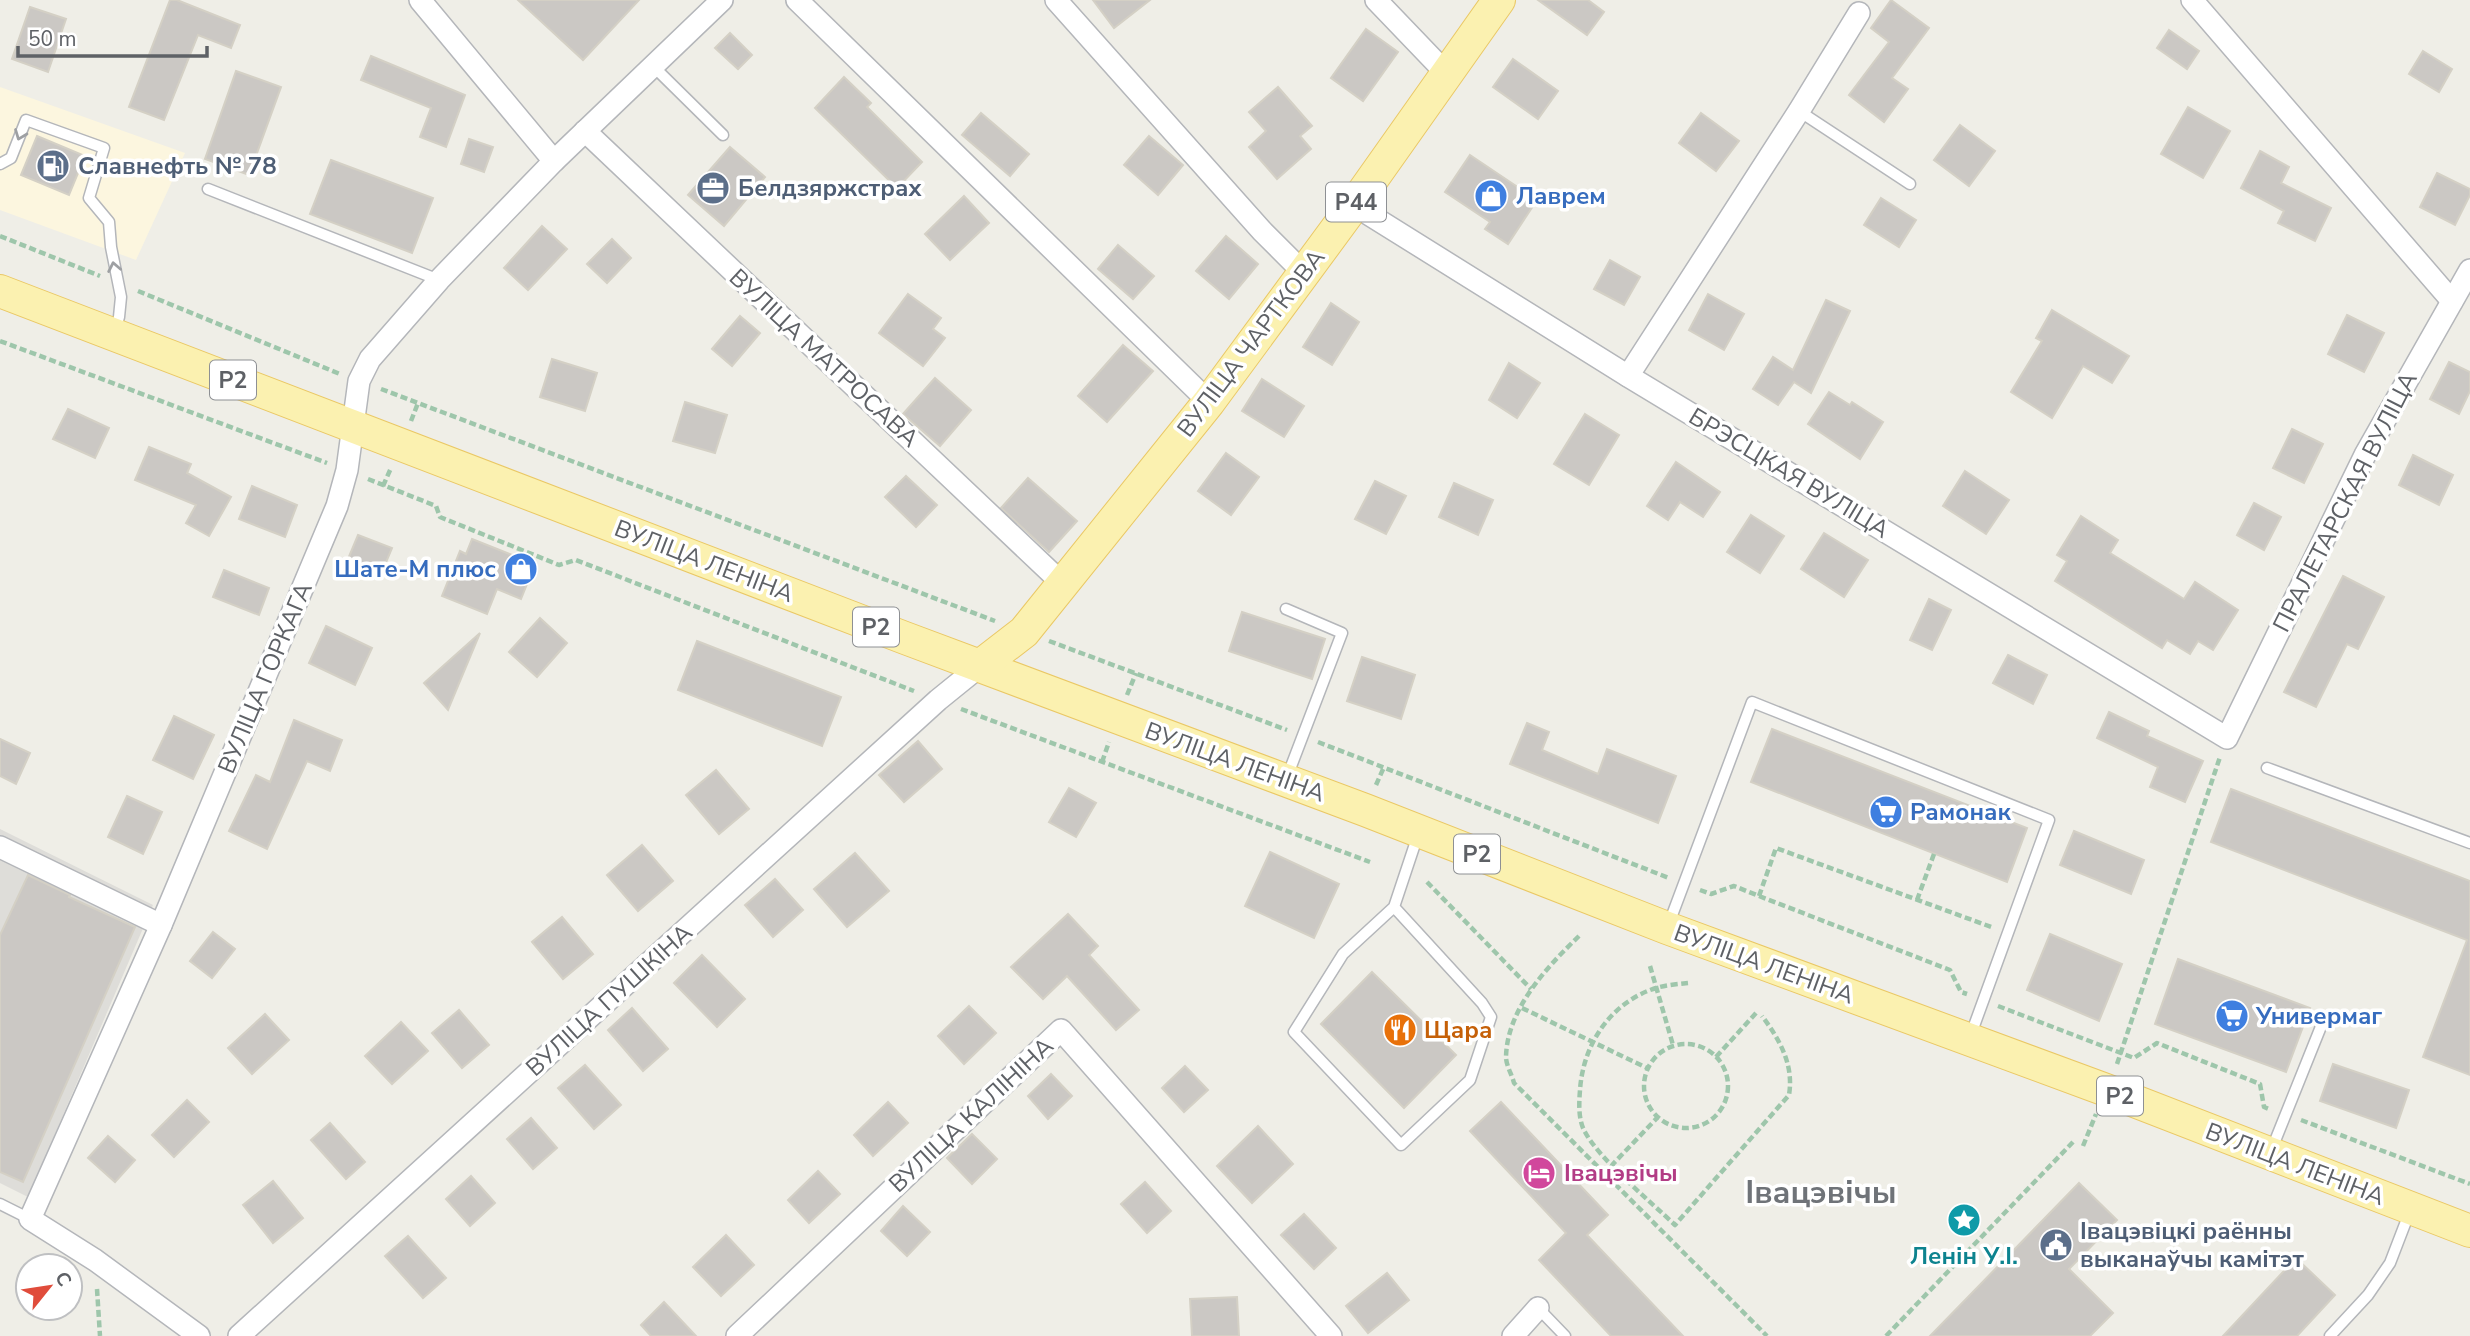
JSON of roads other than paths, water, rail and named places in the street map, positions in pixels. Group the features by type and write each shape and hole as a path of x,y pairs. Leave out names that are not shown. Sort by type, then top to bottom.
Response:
{"main road":[{"name":"ВУЛІЦА ЧАРТКОВА","path":"980,666 1024,632 1209,402 1354,205 1499,0"},
{"name":"ВУЛІЦА ЛЕНІНА","path":"0,291 1667,928 2470,1231"}],"street":[{"path":"420,0 554,162"},
{"path":"439,280 584,131 722,0"},
{"path":"797,0 1209,402"},
{"path":"1056,0 1262,231 1303,272"},
{"path":"1376,0 1447,74"},
{"path":"2192,0 2452,301"},
{"path":"1628,376 1859,13"},
{"name":"ВУЛІЦА МАТРОСАВА","path":"584,131 1063,584"},
{"name":"БРЭСЦКАЯ ВУЛІЦА","path":"1354,205 1628,376 2227,738"},
{"name":"ПРАЛЕТАРСКАЯ ВУЛІЦА","path":"2227,738 2365,455 2470,270"},
{"name":"ВУЛІЦА ГОРКАГА","path":"30,1219 161,925 337,506 347,470 359,381 370,359 439,280"},
{"name":"ВУЛІЦА ПУШКІНА","path":"239,1336 938,700 980,666"},
{"path":"0,848 161,925"},
{"name":"ВУЛІЦА КАЛІНІНА","path":"737,1336 1061,1030 1331,1336"},
{"path":"30,1219 96,1260 199,1336"},
{"path":"1513,1336 1538,1308"}],"lane":[{"path":"653,66 723,135"},
{"path":"1799,111 1910,184"},
{"path":"0,164 11,158 26,120 104,148 89,198 108,222 120,307 114,334"},
{"path":"208,189 439,280"},
{"path":"1285,780 1342,633 1286,609"},
{"path":"1667,928 1752,702 2049,820 1969,1040"},
{"path":"2267,768 2470,843"},
{"path":"1394,907 1482,1003 1491,1017 1470,1080 1401,1145 1294,1032 1343,954 1394,907 1419,832"},
{"path":"2270,1154 2322,1024"},
{"path":"0,1204 30,1219"},
{"path":"2330,1336 2368,1295 2390,1263 2411,1208"},
{"path":"1538,1308 1565,1336"}],"place":[{"name":"Славнефть № 78","path":"53,166"},
{"name":"Белдзяржстрах","path":"713,188"},
{"name":"Лаврем","path":"1491,196"},
{"name":"Шате-М плюс","path":"521,569"},
{"name":"Рамонак","path":"1886,812"},
{"name":"Универмаг","path":"2232,1016"},
{"name":"Щара","path":"1400,1030"},
{"name":"Івацэвічы","path":"1539,1173"},
{"name":"Ленін У.І.","path":"1964,1220"},
{"name":"Івацэвіцкі раённы выканаўчы камітэт","path":"2056,1245"}],"district":[{"name":"Івацэвічы","path":"1821,1192"}]}
